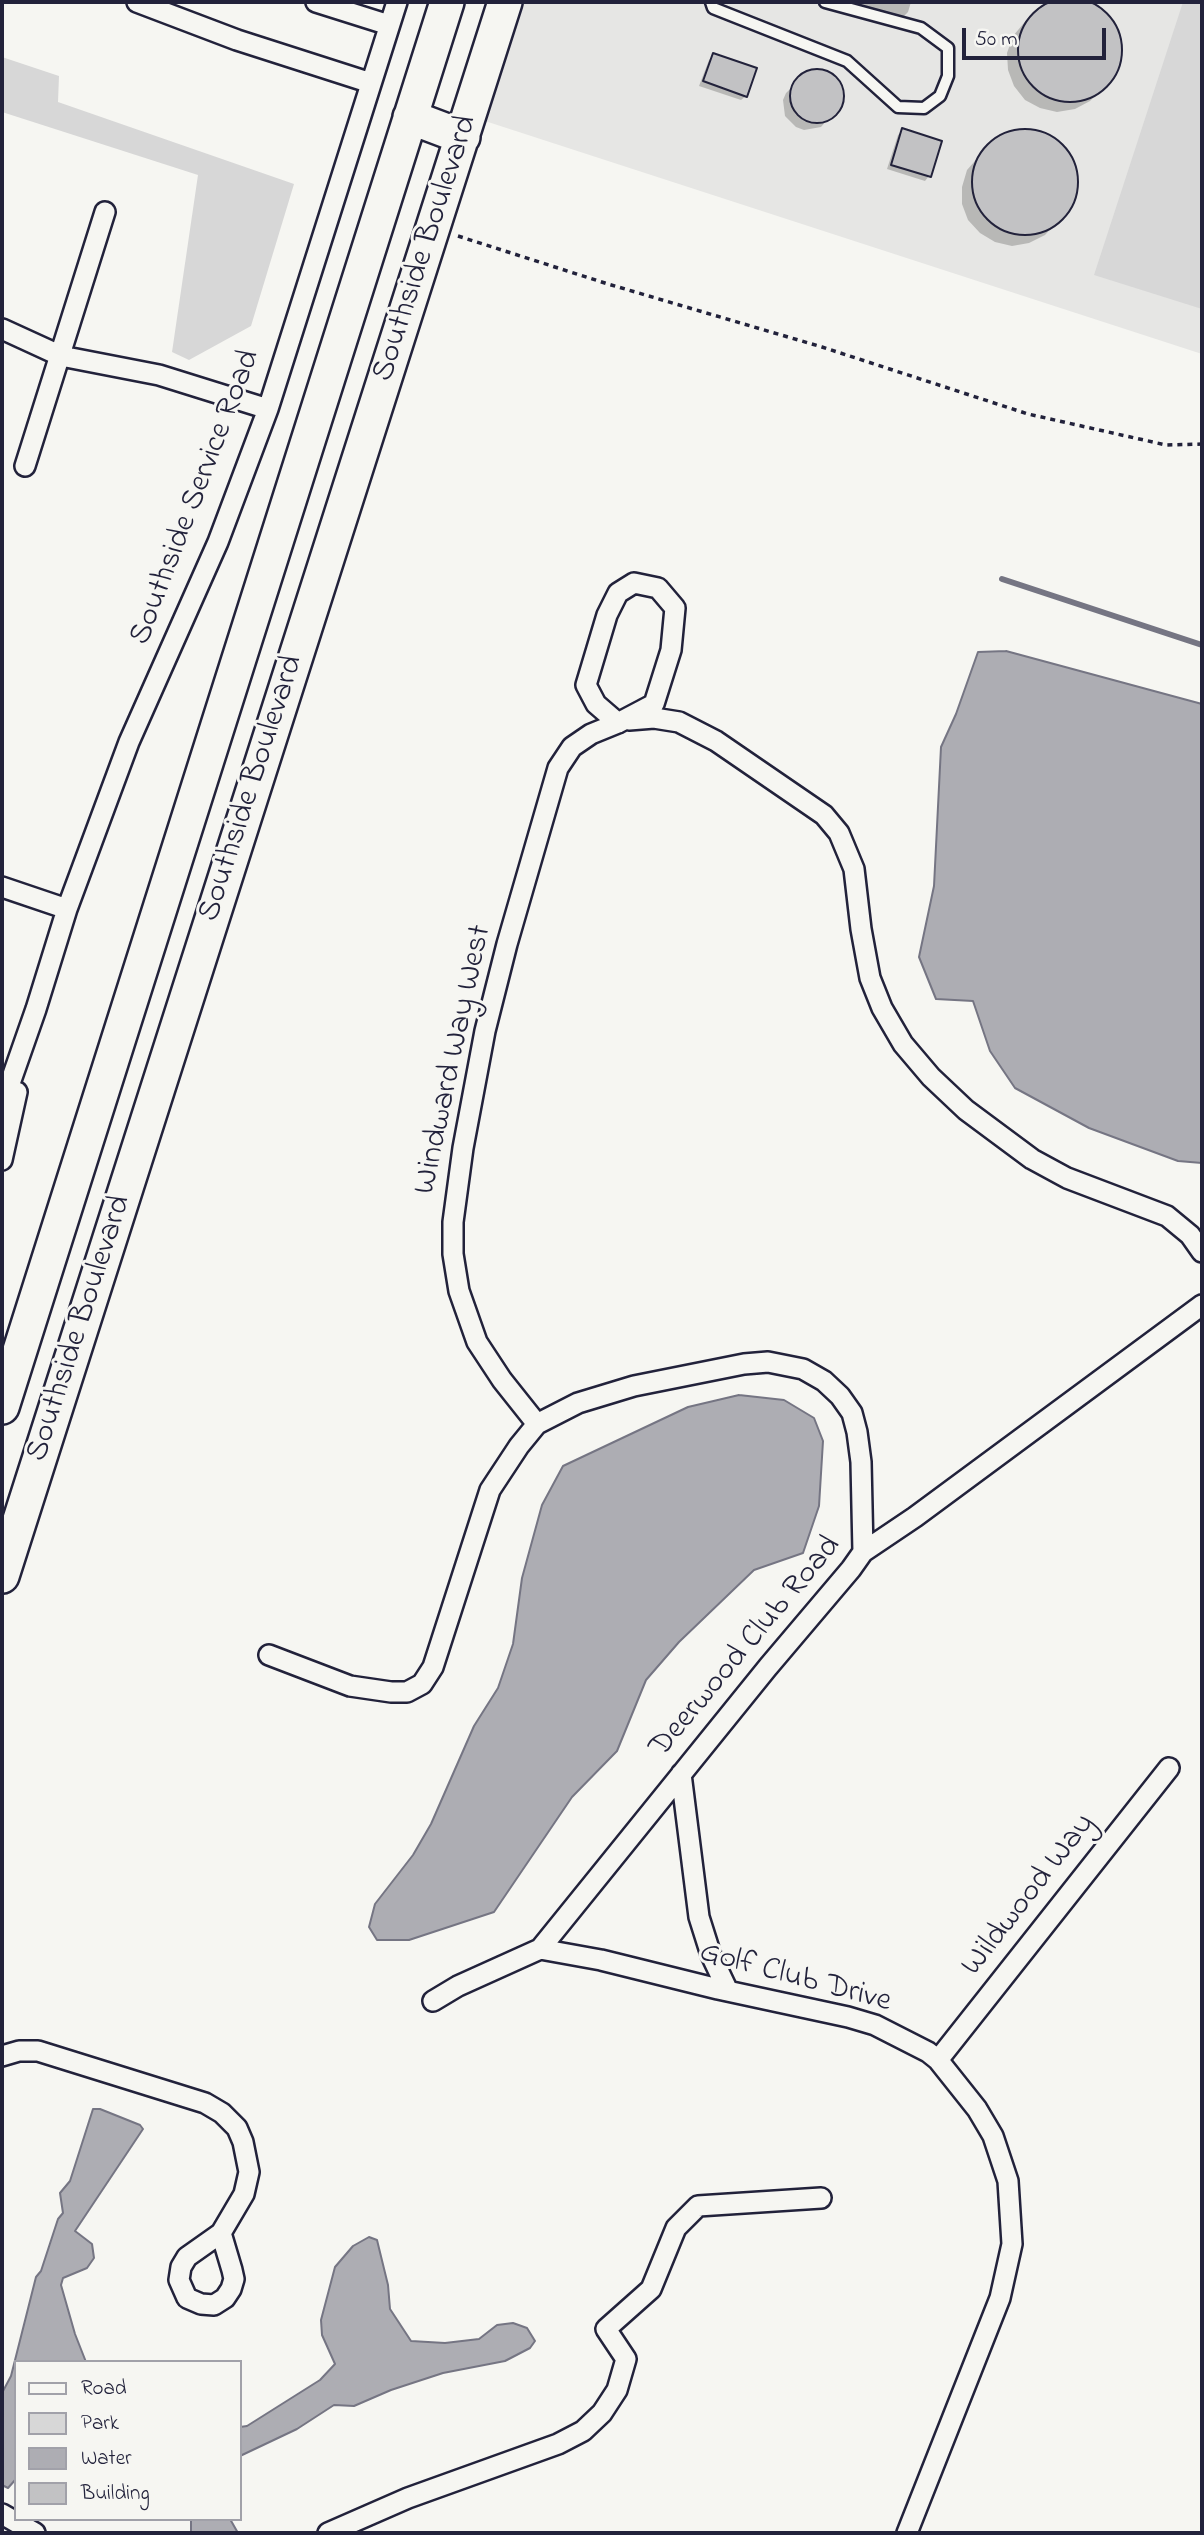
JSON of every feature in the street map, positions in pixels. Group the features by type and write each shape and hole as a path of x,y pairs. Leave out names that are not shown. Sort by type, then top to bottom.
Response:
{"highway":[{"name":"Southside Boulevard","path":"2,1407 447,2"},
{"name":"Southside Boulevard","path":"2,1576 505,2"},
{"path":"410,117 463,137"}],"street":[{"path":"137,2 237,40 371,83"},
{"path":"316,2 389,25"},
{"name":"Southside Service Road","path":"2,1106 67,909 129,742 218,542 268,409 397,2"},
{"path":"25,466 105,212"},
{"path":"2,329 61,356 159,375 268,409"},
{"path":"634,583 659,588 676,608 671,650 654,704 618,723 596,704 586,685 607,615 618,593 634,583"},
{"path":"618,723 654,718 679,722 716,741 824,815 839,833 853,869 860,929 874,988 882,1008 903,1044 931,1077 966,1110 1032,1159 1067,1178 1167,1216 1190,1235 1202,1252"},
{"name":"Windward Way West","path":"537,1424 502,1380 477,1342 459,1291 453,1254 453,1222 463,1148 485,1031 558,768 572,747 591,734 618,723"},
{"path":"2,887 67,909"},
{"name":"Southside Service Road","path":"2,1160 36,1009"},
{"name":"Deerwood Club Road","path":"433,2001 458,1986 540,1949 863,1552 915,1517 1202,1305"},
{"path":"270,1655 349,1686 407,1692 422,1684 433,1667 490,1490 537,1424 578,1402 634,1386 744,1364 768,1362 803,1369 824,1381 840,1396 852,1413 858,1432 861,1462 863,1552"},
{"name":"Wildwood Way","path":"939,2060 1169,1768"},
{"path":"681,1774 699,1917 711,1955 728,1991"},
{"name":"Golf Club Drive","path":"540,1949 601,1960 875,2025 939,2060 977,2109 1001,2157 1008,2181 1012,2244 1000,2298 907,2533"},
{"path":"2,2056 19,2051 38,2051 205,2103 222,2113 237,2128 243,2141 249,2172 244,2194 221,2233"},
{"path":"328,2533 408,2498 520,2460 583,2431 602,2413 617,2390 626,2359 606,2329 651,2289 676,2228 698,2206 821,2198"},
{"path":"14,2521 35,2533"}],"lane":[{"path":"711,2 713,8 847,61 898,107 924,108 940,96 948,76 948,48 921,28 825,2"}],"path":[{"path":"433,228 608,284 822,347 1028,414 1166,445 1202,444"}],"shaded area":[{"path":"524,2 1202,2 1202,354 485,121"}],"green space":[{"path":"1183,2 1202,2 1202,309 1094,275"},
{"path":"2,57 59,76 58,102 294,184 251,326 189,360 172,352 198,175 2,112"}],"water":[{"path":"1006,651 1202,704 1202,1163 1178,1161 1089,1128 1015,1088 990,1051 973,1001 936,999 919,957 934,886 941,747 978,652"},
{"path":"739,1395 784,1400 814,1418 823,1441 819,1506 803,1553 754,1570 679,1642 646,1680 617,1751 572,1797 494,1912 409,1940 377,1940 369,1927 375,1904 413,1855 431,1824 474,1726 498,1688 513,1644 522,1578 542,1505 563,1466 688,1407"},
{"path":"93,2109 100,2109 140,2125 143,2129 75,2231 92,2244 94,2258 87,2268 63,2278 61,2285 85,2360 15,2360 36,2277 41,2271 58,2219 63,2213 60,2193 70,2181"},
{"path":"369,2237 377,2240 388,2285 390,2309 411,2341 445,2343 479,2339 497,2325 513,2323 527,2328 535,2341 530,2348 505,2361 443,2373 391,2390 354,2406 334,2405 297,2429 242,2455 242,2427 320,2380 335,2364 322,2335 321,2320 335,2267 353,2246"},
{"path":"14,2364 14,2481 8,2488 2,2485 2,2393"},
{"path":"191,2521 231,2521 238,2533 191,2533"}],"building":[{"path":"1060,-1 1080,-1 1099,6 1114,21 1121,40 1121,60 1114,79 1099,94 1080,101 1060,101 1041,94 1026,79 1019,60 1019,40 1026,21 1041,6"},
{"path":"713,53 757,68 747,97 703,81"},
{"path":"817,69 836,77 844,96 836,115 817,123 798,115 790,96 798,77"},
{"path":"902,128 942,141 931,177 891,165"},
{"path":"1025,129 1045,133 1062,145 1074,162 1078,182 1074,202 1062,219 1045,231 1025,235 1005,231 988,219 976,202 972,182 976,162 988,145 1005,133"}],"waterway":[{"path":"1002,579 1202,645"}]}
